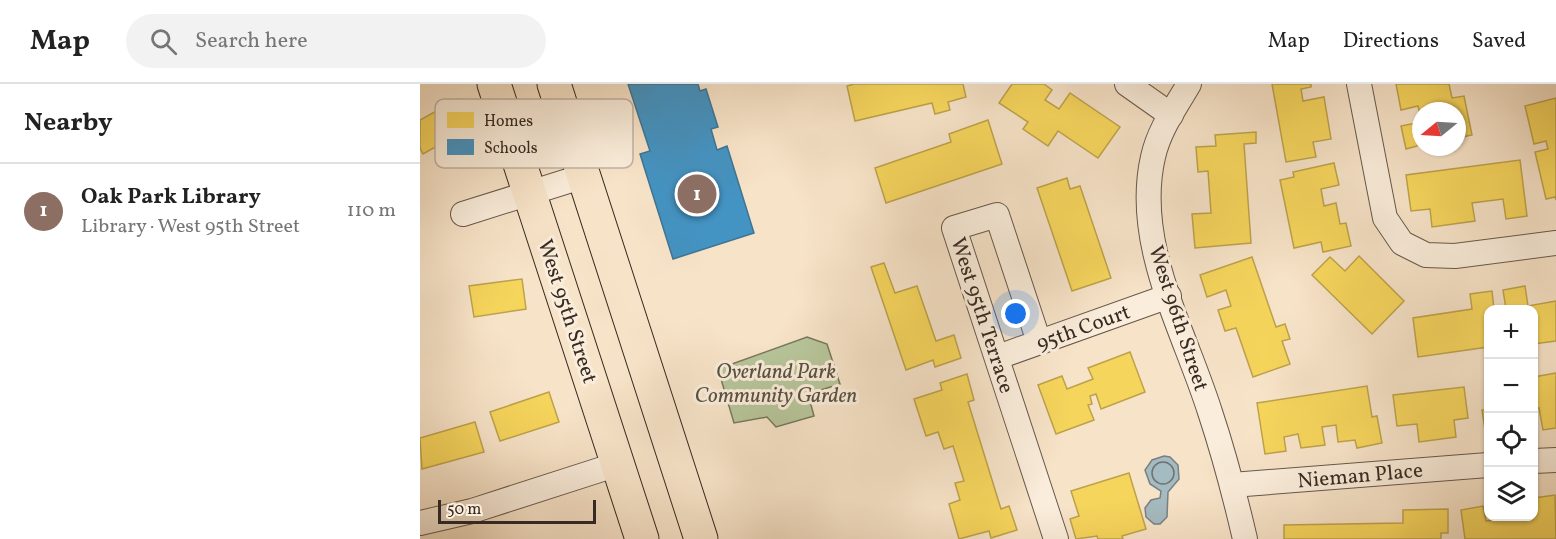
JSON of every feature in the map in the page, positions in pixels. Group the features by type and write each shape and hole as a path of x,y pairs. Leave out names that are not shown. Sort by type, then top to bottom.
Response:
{"main road":[{"name":"West 95th Street","path":"494,84 499,99"},
{"path":"554,84 559,99"},
{"name":"West 95th Street","path":"522,168 642,539"},
{"path":"581,168 701,539"}],"street":[{"path":"1126,84 1171,115"},
{"name":"West 96th Street","path":"1189,84 1160,134 1153,159 1149,208 1154,248 1168,296 1210,410 1245,539"},
{"path":"1359,84 1385,218 1402,243 1426,255 1455,256 1556,243"},
{"path":"463,214 584,176"},
{"name":"West 95th Terrace","path":"1039,342 997,215 954,228 1056,539"},
{"name":"95th Court","path":"998,357 1168,296"},
{"path":"1538,461 1556,460"},
{"path":"420,522 472,511 618,464"},
{"name":"Nieman Place","path":"1232,485 1484,465"}],"green space":[{"name":"Overland Park Community Garden","path":"807,337 827,344 840,384 808,394 814,416 776,427 767,417 734,423 718,369"}],"water":[{"path":"1164,456 1170,457 1178,465 1179,479 1168,492 1167,517 1160,524 1154,524 1146,517 1145,508 1151,500 1160,498 1161,491 1150,484 1145,470 1152,460"}],"building: Homes":[{"path":"854,84 963,84 966,97 948,102 950,110 935,114 932,103 855,121 847,86"},
{"path":"1012,84 1044,84 1052,90 1045,100 1059,109 1070,93 1120,127 1098,158 1058,131 1048,146 1023,129 1028,122 999,103"},
{"path":"1272,84 1311,84 1311,87 1301,89 1303,101 1324,97 1331,139 1313,142 1316,157 1286,162"},
{"path":"1396,84 1449,84 1452,98 1464,96 1465,102 1412,102 1412,107 1401,110"},
{"path":"1556,98 1556,200 1555,197 1546,199 1535,152 1548,149 1546,141 1534,144 1525,106"},
{"path":"1466,106 1472,135 1466,136"},
{"path":"435,112 435,147 423,154 420,148 420,120"},
{"path":"988,120 1002,164 886,203 875,168 951,142 949,134"},
{"path":"1412,124 1412,147 1406,149 1401,126"},
{"path":"1256,132 1256,143 1244,144 1251,243 1195,248 1192,214 1211,213 1208,171 1198,172 1196,147 1216,146 1215,135"},
{"path":"1520,160 1527,216 1506,219 1503,199 1472,203 1475,221 1432,227 1430,209 1411,211 1406,175"},
{"path":"1334,163 1339,185 1321,189 1324,206 1336,203 1340,224 1346,223 1351,246 1323,252 1321,242 1294,248 1280,180 1294,177 1293,172"},
{"path":"1067,178 1070,189 1080,186 1111,278 1072,291 1037,188"},
{"path":"1359,256 1404,301 1372,334 1312,275 1330,257 1345,271"},
{"path":"1252,257 1276,327 1285,324 1290,339 1282,341 1290,364 1253,377 1236,328 1225,331 1218,310 1231,306 1226,290 1207,297 1200,275"},
{"path":"884,263 895,293 917,286 936,341 954,335 961,358 935,367 933,360 906,370 871,267"},
{"path":"522,279 526,309 474,317 469,286"},
{"path":"1525,286 1528,305 1505,305 1503,290"},
{"path":"1492,291 1494,305 1484,305 1484,348 1418,357 1413,318 1472,309 1470,294"},
{"path":"1556,301 1556,341 1538,343 1538,305 1534,305"},
{"path":"1130,352 1145,392 1101,409 1096,394 1090,396 1092,404 1088,405 1094,420 1056,434 1038,385 1062,376 1067,389 1093,379 1088,368"},
{"path":"1556,373 1556,428 1543,430 1538,408 1538,376"},
{"path":"967,374 974,400 968,402 1001,509 1009,506 1017,530 991,538 989,531 959,539 949,504 960,500 955,483 964,481 953,446 944,449 938,432 926,436 914,399 942,390 940,383"},
{"path":"1367,386 1372,417 1377,416 1382,443 1357,448 1355,440 1338,442 1336,425 1322,427 1325,445 1301,448 1298,434 1284,437 1286,451 1265,454 1257,403"},
{"path":"1464,387 1468,418 1454,420 1456,437 1419,442 1417,424 1397,426 1393,395"},
{"path":"549,392 559,422 500,441 490,412"},
{"path":"475,422 484,452 422,469 420,438"},
{"path":"1129,473 1146,529 1122,536 1123,539 1098,539 1097,536 1076,539 1070,519 1079,516 1071,491"},
{"path":"1555,495 1556,539 1465,539 1461,510 1483,506 1484,521 1538,521 1538,497"},
{"path":"1448,509 1448,533 1441,533 1441,539 1284,539 1284,525 1403,523 1403,510"}],"building: Schools":[{"path":"628,84 698,84 700,91 706,89 718,127 711,129 717,150 727,146 754,233 673,259 640,154 650,151"}],"place":[{"name":"Oak Park Library","path":"697,194"}]}
